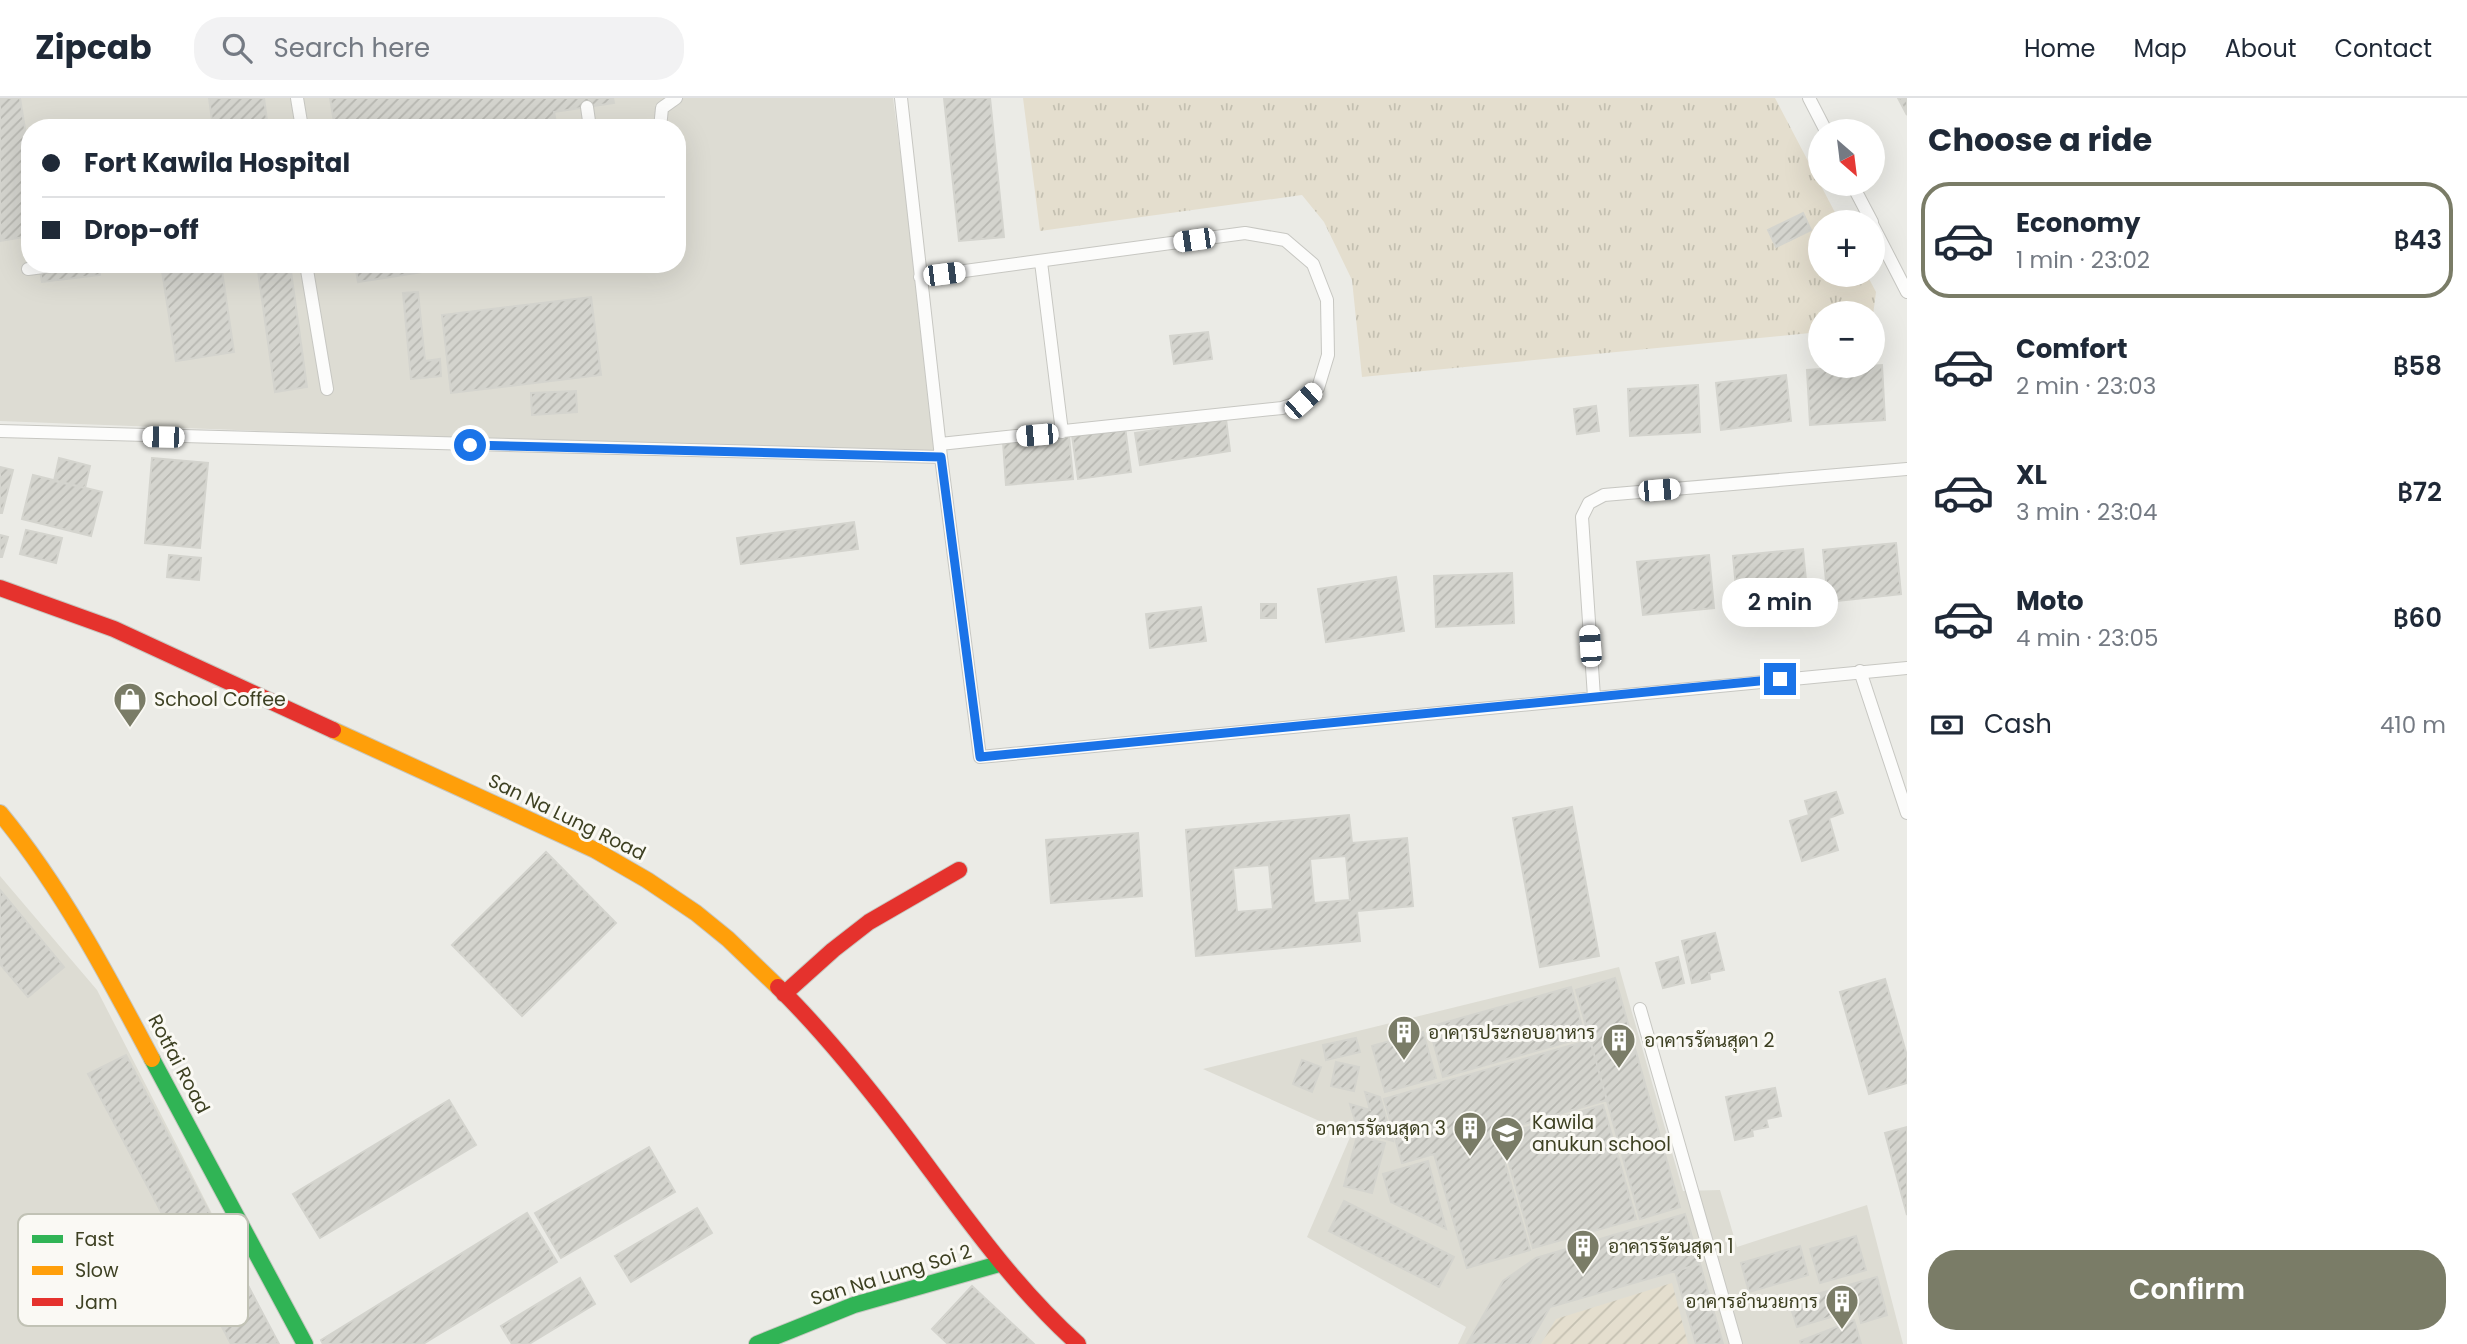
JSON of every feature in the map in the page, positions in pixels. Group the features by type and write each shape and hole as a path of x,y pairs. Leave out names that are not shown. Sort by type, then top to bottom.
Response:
{"street":[{"name":"San Na Lung Road","path":"0,588 114,629 595,850 665,891 733,944 784,994 894,1121 999,1264 1050,1320 1078,1344"},
{"name":"Rotfai Road","path":"0,813 30,849 110,980 235,1214"},
{"path":"784,994 869,922 959,870"},
{"name":"Rotfai Road","path":"248,1238 305,1344"},
{"name":"San Na Lung Soi 2","path":"757,1344 854,1305 999,1264"}],"lane":[{"path":"297,98 300,119"},
{"path":"661,103 676,98"},
{"path":"901,98 920,277 980,757 1907,667"},
{"path":"1809,98 1820,119"},
{"path":"587,107 589,119"},
{"path":"0,431 941,450 1062,432 1282,408 1303,401 1318,388 1328,355 1327,300 1314,264 1285,240 1245,233 920,277"},
{"path":"1885,249 1907,292"},
{"path":"1041,262 1062,432"},
{"path":"308,273 327,389"},
{"path":"1594,697 1582,517 1590,503 1604,495 1907,469"},
{"path":"1860,671 1907,813"},
{"path":"1640,1009 1736,1344"}],"shaded area":[{"path":"0,98 893,98 941,457 0,421"},
{"path":"0,876 97,990 212,1214 18,1214 18,1326 248,1326 248,1284 279,1344 0,1344"},
{"name":"Kawila anukun school","path":"1619,967 1683,1191 1720,1190 1737,1247 1867,1205 1903,1344 1458,1344 1466,1327 1307,1237 1351,1135 1203,1069"}],"green space":[{"path":"1023,98 1775,98 1808,161 1808,196 1826,196 1834,210 1808,210 1808,287 1873,287 1876,292 1875,301 1808,301 1808,333 1362,377 1352,280 1324,222 1302,195 1040,231"},
{"path":"1672,1283 1688,1344 1541,1344 1556,1319"}],"building":[{"path":"0,98 20,98 23,119 21,119 21,238 0,241"},
{"path":"209,98 264,98 267,119 212,119"},
{"path":"330,98 613,98 614,103 554,112 555,119 334,119"},
{"path":"944,98 990,98 1004,237 959,241"},
{"path":"1898,98 1907,98 1907,115"},
{"path":"1803,213 1808,224 1808,231 1776,247 1768,230"},
{"path":"40,273 100,275 42,282"},
{"path":"162,273 222,273 234,352 176,361"},
{"path":"258,273 291,273 307,387 275,392"},
{"path":"356,273 416,273 358,282"},
{"path":"418,292 425,361 440,359 441,376 411,379 403,293"},
{"path":"591,297 601,375 451,393 442,315"},
{"path":"1208,332 1212,359 1174,364 1170,336"},
{"path":"1807,370 1808,378 1883,378 1885,420 1810,425"},
{"path":"1786,375 1791,421 1721,430 1716,383"},
{"path":"1698,385 1700,432 1630,436 1628,389"},
{"path":"576,391 577,412 532,415 531,393"},
{"path":"1596,406 1599,431 1577,434 1574,409"},
{"path":"1226,419 1230,451 1140,465 1135,433"},
{"path":"1125,427 1131,472 1078,479 1072,435"},
{"path":"1069,436 1073,479 1006,485 1003,442"},
{"path":"59,458 90,466 85,488 54,481"},
{"path":"152,458 208,463 200,548 145,543"},
{"path":"0,467 13,470 2,513 0,513"},
{"path":"33,475 102,492 91,536 22,519"},
{"path":"854,522 858,549 741,564 737,538"},
{"path":"26,530 62,538 56,563 20,554"},
{"path":"0,535 8,537 2,557 0,557"},
{"path":"1896,543 1901,594 1828,602 1823,550"},
{"path":"1803,549 1808,601 1738,609 1733,556"},
{"path":"169,555 201,558 199,580 167,577"},
{"path":"1709,555 1714,608 1643,615 1637,562"},
{"path":"1512,573 1514,623 1436,627 1434,576"},
{"path":"1396,577 1404,631 1326,642 1318,589"},
{"path":"1261,604 1276,604 1276,618 1261,618"},
{"path":"1201,607 1206,641 1150,648 1146,614"},
{"path":"1836,792 1843,813 1829,818 1838,850 1802,861 1790,821 1809,815 1805,801"},
{"path":"1572,807 1599,956 1540,967 1513,818"},
{"path":"1349,815 1352,843 1407,838 1413,906 1357,911 1360,941 1196,956 1186,830","holes":["1346,856 1350,900 1314,903 1310,859","1269,865 1273,909 1237,912 1233,868"]},
{"path":"1138,833 1142,896 1051,903 1046,840"},
{"path":"546,852 616,923 522,1016 452,945"},
{"path":"0,890 64,967 28,997 0,964"},
{"path":"1715,933 1724,970 1709,973 1710,979 1692,983 1682,941"},
{"path":"1678,957 1684,983 1663,988 1656,963"},
{"name":"อาคารรัตนสุดา 2","path":"1615,978 1680,1207 1640,1219 1576,990"},
{"path":"1885,979 1907,1056 1907,1083 1869,1094 1840,992"},
{"path":"1571,987 1585,1037 1443,1077 1429,1027"},
{"name":"อาคารประกอบอาหาร","path":"1423,1032 1436,1078 1385,1092 1372,1046"},
{"path":"1356,1038 1360,1052 1326,1060 1323,1045"},
{"name":"อาคารรัตนสุดา 3","path":"1590,1040 1607,1100 1496,1132 1530,1250 1467,1268 1434,1154 1402,1163 1384,1099"},
{"path":"126,1055 210,1214 162,1214 88,1074"},
{"path":"1302,1060 1321,1067 1312,1092 1293,1084"},
{"path":"1336,1062 1359,1067 1354,1091 1331,1086"},
{"path":"1775,1088 1781,1116 1766,1119 1768,1127 1752,1130 1753,1136 1735,1140 1726,1097"},
{"path":"1365,1092 1380,1097 1393,1141 1358,1131 1350,1104 1370,1110"},
{"path":"449,1100 476,1145 320,1238 293,1194"},
{"path":"1603,1105 1636,1219 1533,1248 1501,1135"},
{"path":"1907,1127 1907,1215 1885,1133"},
{"path":"1357,1136 1385,1143 1372,1193 1344,1186"},
{"path":"649,1147 675,1192 561,1258 535,1213"},
{"path":"1428,1161 1446,1229 1391,1202 1383,1174"},
{"path":"1344,1201 1454,1257 1439,1287 1329,1231"},
{"path":"697,1208 712,1233 631,1282 615,1256"},
{"path":"527,1213 557,1262 423,1344 323,1344 321,1340"},
{"name":"อาคารรัตนสุดา 1","path":"1685,1214 1700,1264 1550,1307 1529,1344 1467,1344 1503,1281 1536,1258"},
{"path":"1856,1236 1866,1270 1820,1283 1810,1249"},
{"path":"1800,1246 1808,1275 1749,1292 1741,1263"},
{"path":"1700,1264 1723,1344 1696,1344 1675,1271"},
{"path":"1877,1277 1887,1315 1861,1323 1858,1309 1797,1327 1789,1302"},
{"path":"580,1278 595,1304 529,1344 512,1344 501,1326"},
{"path":"248,1285 279,1344 231,1344 221,1326 248,1326"},
{"path":"972,1286 1034,1344 948,1344 932,1329"},
{"name":"อาคารอำนวยการ","path":"1854,1320 1861,1344 1801,1344 1800,1341"}],"traffic: fast":[{"path":"152,1059 235,1214"},
{"path":"248,1238 305,1344"},
{"path":"757,1344 854,1305 999,1264"}],"traffic: slow":[{"path":"333,730 595,850 647,880 696,913 728,939 778,987"},
{"path":"0,813 63,901 152,1059"}],"traffic: jam":[{"path":"0,588 114,629 333,730"},
{"path":"784,994 869,922 959,870"},
{"path":"778,987 854,1071 1004,1266 1078,1344"}],"place":[{"name":"School Coffee","path":"130,729"},
{"name":"อาคารประกอบอาหาร","path":"1404,1062"},
{"name":"อาคารรัตนสุดา 2","path":"1619,1070"},
{"name":"อาคารรัตนสุดา 3","path":"1470,1158"},
{"name":"Kawila anukun school","path":"1507,1163"},
{"name":"อาคารรัตนสุดา 1","path":"1583,1276"},
{"name":"อาคารอำนวยการ","path":"1842,1331"}],"route":[{"path":"470,445 941,457 980,757 1780,679"}]}
